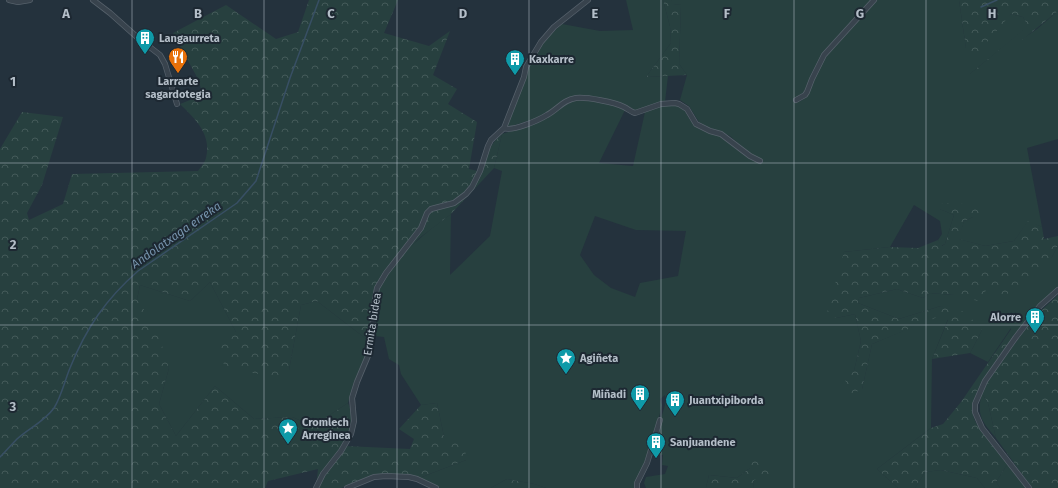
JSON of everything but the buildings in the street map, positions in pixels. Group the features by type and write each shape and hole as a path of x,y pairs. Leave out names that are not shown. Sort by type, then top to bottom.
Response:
{"street":[{"path":"9,0 18,2 30,0"},
{"path":"93,0 160,55 165,64 178,104"},
{"path":"588,0 554,26 541,42 526,67 524,77 504,128 511,129 536,121 552,112 562,103 574,98 590,98 611,103 624,107 635,113 661,104 675,103 687,109 696,124 726,137 750,156 760,161"},
{"path":"796,100 805,95 807,92 824,55 874,0"},
{"name":"Ermita bidea","path":"316,488 323,474 347,442 353,427 354,421 352,398 370,351 375,299 381,280 421,228 427,213 431,209 454,203 466,194 472,187 480,171 491,140 504,128"},
{"path":"1029,488 982,428 977,420 975,404 985,381 1016,337 1040,306 1058,290"},
{"path":"637,488 637,483 647,463 660,420"},
{"path":"347,488 374,476 386,476 409,477 436,488"}],"green space":[{"path":"309,0 398,0 384,33 429,46 450,31 433,75 457,89 448,104 477,122 469,169 482,172 486,156 497,138 502,134 494,168 451,214 418,239 387,274 377,295 369,341 317,301 301,305 289,370 280,377 225,369 218,341 236,332 210,282 190,301 140,285 137,299 157,330 169,368 159,404 176,436 215,386 254,419 292,417 313,426 348,403 355,420 345,446 410,449 414,439 399,429 421,405 437,403 444,437 465,444 466,460 419,478 409,475 374,474 341,488 316,488 318,469 268,481 265,488 0,488 0,149 22,112 63,117 42,185 27,213 29,220 63,204 72,174 198,171 206,158 207,142 201,128 180,104 203,95 198,79 173,33 226,5 276,39 298,32"},
{"path":"626,0 663,0 670,26 671,43 646,77 668,76 665,102 640,111 627,106 591,97 571,98 562,101 549,112 538,118 508,127 507,125 528,67 545,40 562,24 600,31 633,30"},
{"path":"663,0 671,0 673,4 681,5 679,64 687,75 646,77 671,43 670,26"},
{"path":"671,0 872,0 826,50 812,73 805,92 797,102 801,101 807,96 820,65 828,54 875,0 959,0 966,48 1011,14 1023,17 1029,26 970,74 1037,29 1058,11 1058,139 1027,148 1042,227 1028,222 1014,241 985,246 958,239 964,221 973,217 940,209 954,215 945,244 941,246 938,240 942,234 940,221 914,205 890,247 844,252 836,318 855,314 861,341 854,371 862,389 872,344 940,315 948,319 932,359 931,428 877,469 898,488 753,488 754,480 750,468 737,478 709,475 706,488 646,488 644,483 646,477 665,474 668,466 662,465 663,455 651,453 665,405 665,395 660,399 662,405 660,413 645,464 636,488 546,488 507,479 491,488 440,488 419,478 466,460 444,437 437,403 421,405 401,374 399,365 389,359 384,337 374,336 377,296 381,284 397,261 418,240 451,214 450,275 490,236 502,171 494,168 502,134 537,123 550,116 563,105 572,101 595,101 625,110 599,163 633,166 645,112 662,105 677,105 684,109 690,120 695,125 703,130 722,136 756,162 759,159 748,152 730,136 707,127 699,122 689,106 680,100 687,75 679,64 681,5 672,4","holes":["595,216 636,230 686,231 678,276 640,283 635,297 611,288 594,275 580,255"]},
{"path":"959,0 1058,0 1058,11 976,77 970,74 1028,26 1023,17 1011,14 976,55 966,48"},
{"path":"958,203 982,208 988,218 973,217 964,221 959,239 985,246 1014,241 1028,221 1042,227 1044,239 1058,236 1058,245 1052,257 1005,296 988,288 978,301 954,295 930,293 923,298 897,289 859,298 858,303 899,319 941,306 965,312 982,330 970,353 932,359 948,320 940,316 872,344 862,389 852,394 844,378 854,371 861,341 855,314 836,318 827,313 844,252 890,247 918,248 938,240 942,246 945,244 954,215 940,209 940,204"},
{"path":"1058,245 1058,289 1038,306 1013,338 1011,328 988,362 970,353 982,330 941,306 899,319 858,303 859,298 897,289 923,298 930,293 954,295 987,288 1052,257"},
{"path":"210,282 236,332 289,370 301,305 317,301 369,341 363,363 354,382 348,403 313,426 292,417 254,419 215,386 176,436 159,404 169,368 137,299 140,285 190,301"},
{"path":"1058,295 1058,488 1032,488 996,438 988,403 982,393 987,383 1033,318"},
{"path":"1012,328 1013,338 977,392 973,408 973,415 978,426 1008,463 996,482 1000,488 985,488 977,478 941,470 925,472 915,488 898,488 877,469 931,428 943,424 961,402"},
{"path":"982,393 988,403 996,438 984,423 980,413"},
{"path":"766,456 770,474 754,480 753,488 706,488 709,475 737,478 750,468 753,457"},
{"path":"1008,463 1027,488 1000,488 996,482"},
{"path":"941,470 977,478 985,488 915,488 925,472"},
{"path":"507,479 534,484 546,488 491,488"}],"waterway":[{"name":"Andolatxaga erreka","path":"0,457 17,439 46,417 54,408 61,394 76,353 90,327 116,292 138,271 237,203 256,181 290,78 319,0"},
{"path":"981,7 997,0"}],"place":[{"name":"Langaurreta","path":"145,55"},
{"name":"Larrarte sagardotegia","path":"178,74"},
{"name":"Kaxkarre","path":"515,76"},
{"name":"Alorre","path":"1035,334"},
{"name":"Agiñeta","path":"566,375"},
{"name":"Miñadi","path":"640,411"},
{"name":"Juantxipiborda","path":"675,417"},
{"name":"Cromlech Arreginea","path":"288,445"},
{"name":"Sanjuandene","path":"656,459"}]}
